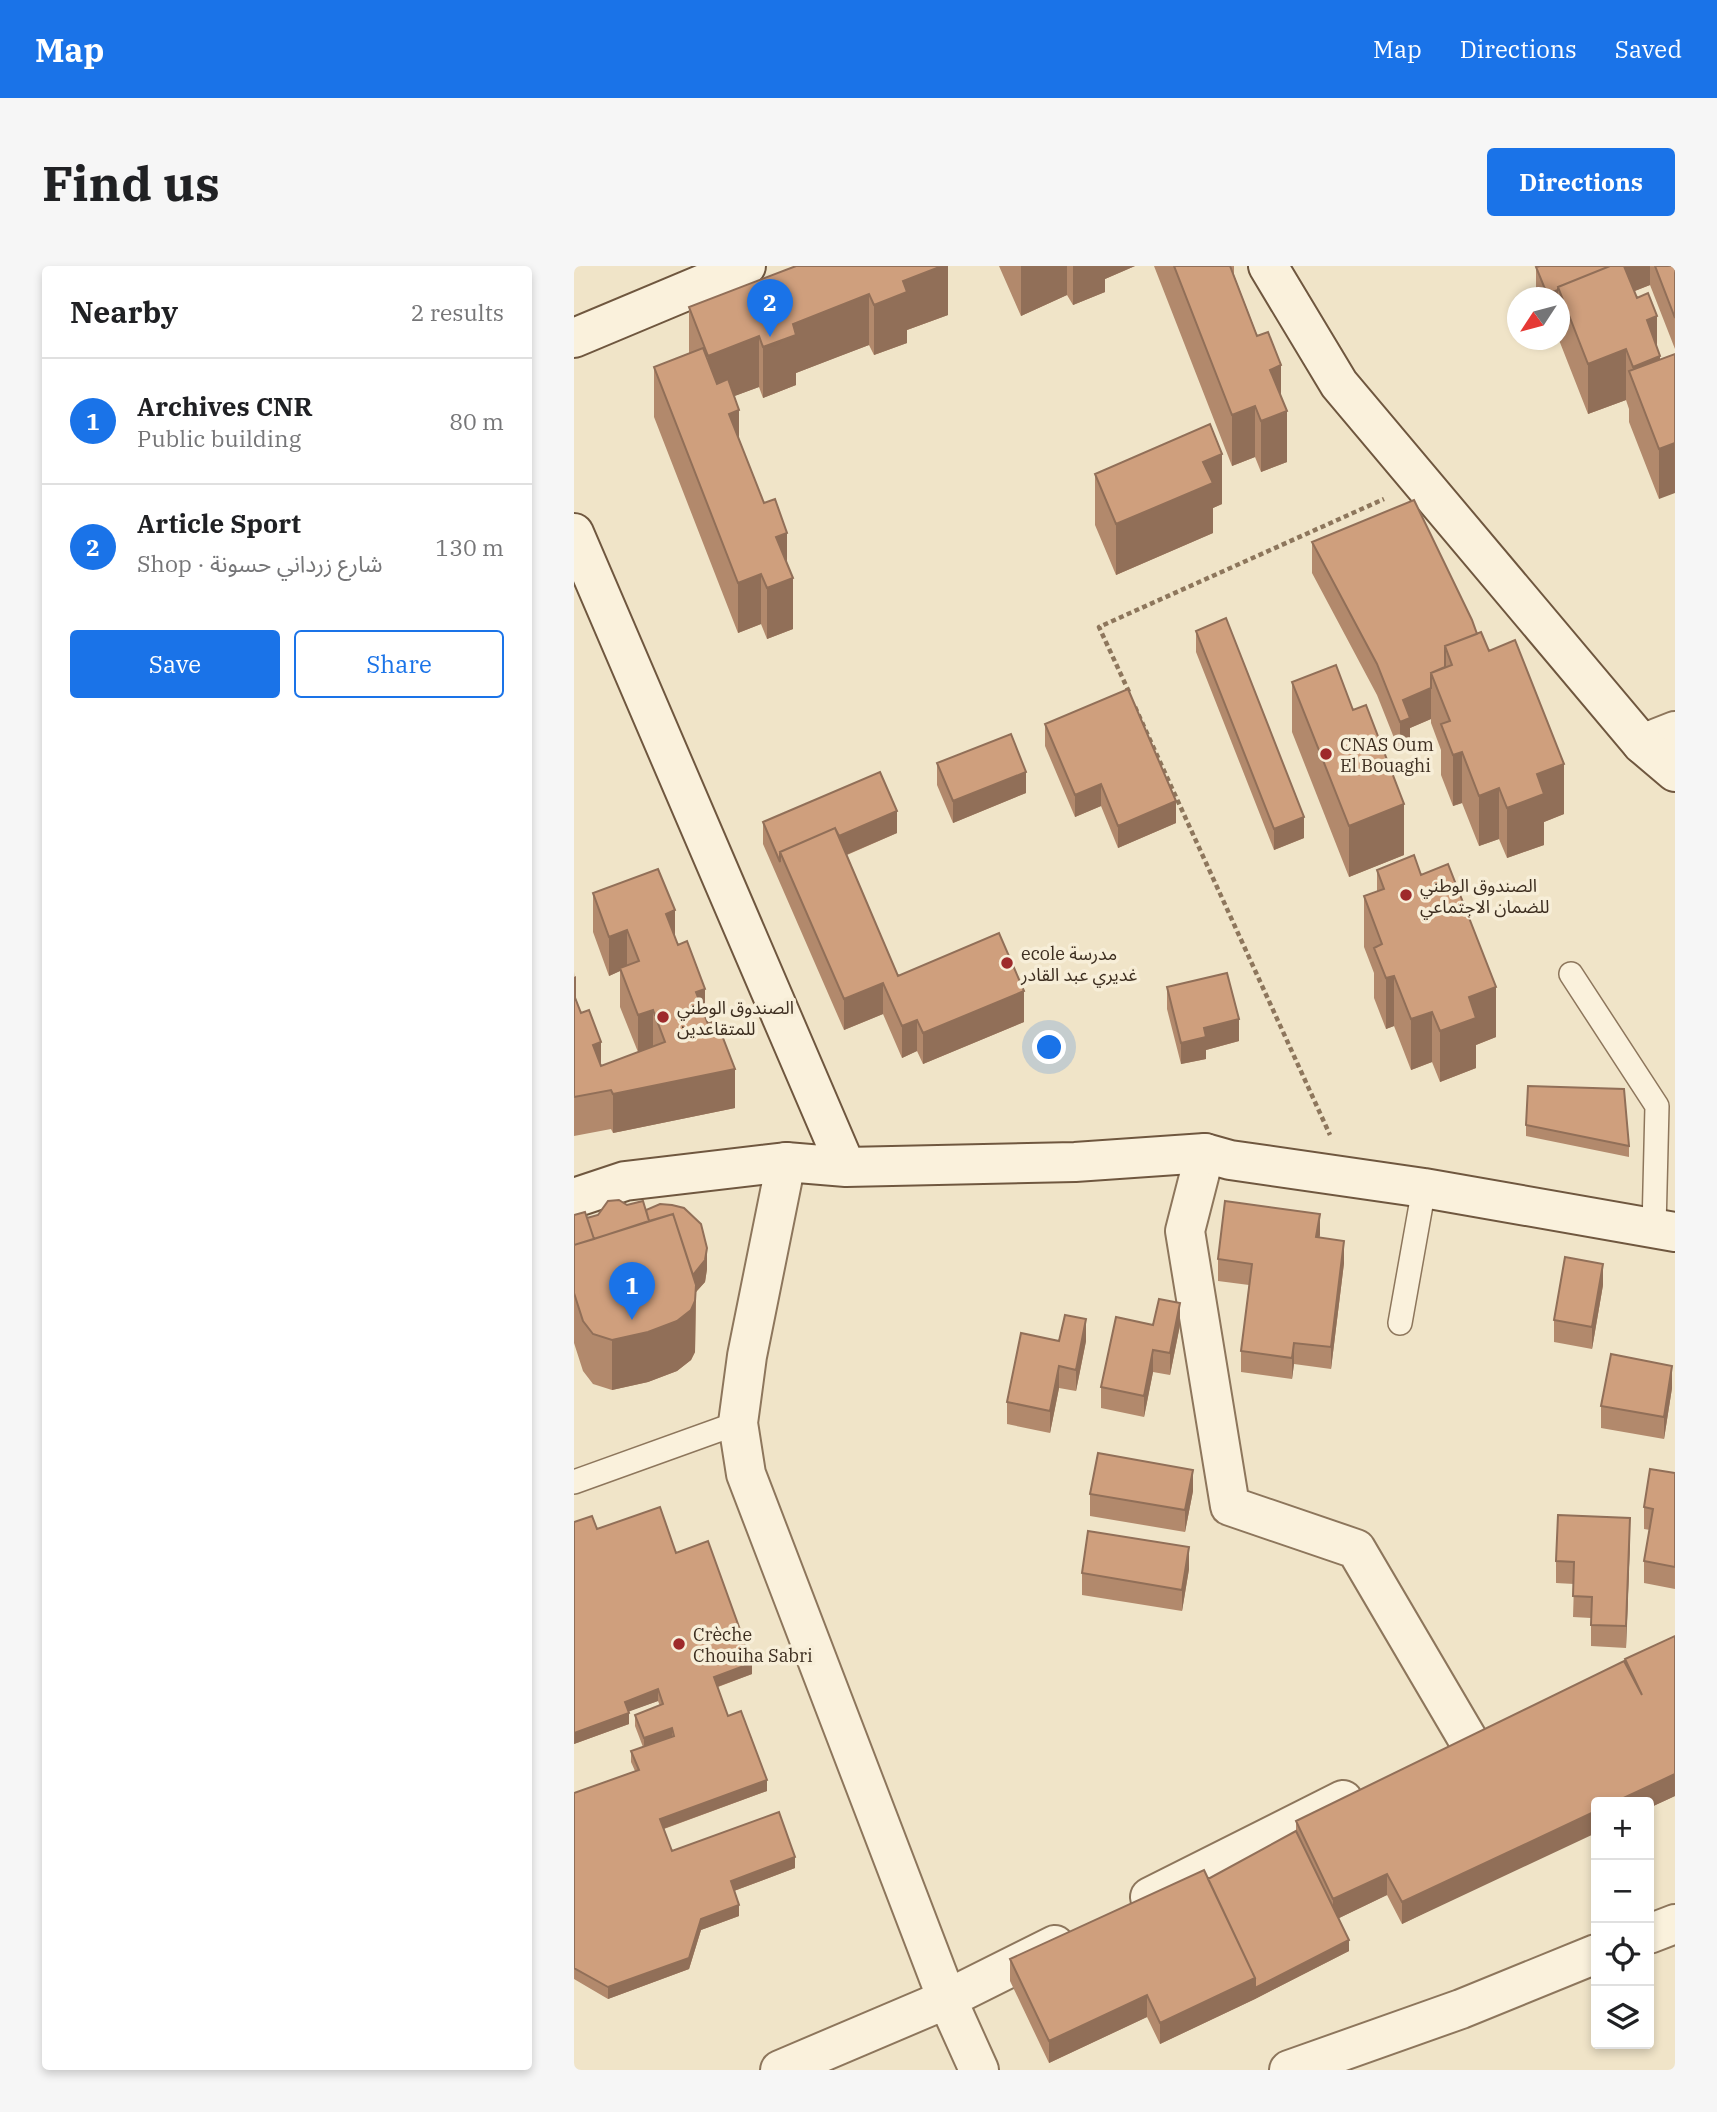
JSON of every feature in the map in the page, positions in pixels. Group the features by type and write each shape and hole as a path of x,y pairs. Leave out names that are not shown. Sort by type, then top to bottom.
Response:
{"street":[{"path":"574,338 746,266"},
{"path":"1268,266 1339,384 1423,482 1658,737 1675,772"},
{"path":"574,533 846,1167"},
{"path":"1205,1153 1185,1231 1230,1506 1356,1549 1467,1738"},
{"path":"574,1198 625,1181 786,1162 846,1167 1075,1162 1205,1153 1665,1230"},
{"path":"786,1162 747,1356 738,1423 746,1475 947,1999 979,2070"},
{"path":"1430,1757 1504,1720"},
{"path":"1120,1912 1381,1782"},
{"path":"1654,1932 1675,1924"},
{"path":"780,2070 947,1999 1083,1931"},
{"path":"1289,2070 1461,2009 1591,1956"}],"lane":[{"path":"1571,974 1657,1106 1665,1230"},
{"path":"1400,1323 1424,1188"},
{"path":"574,1482 738,1423"}],"path":[{"path":"1349,1178 1100,627 1423,482"}],"building":[{"path":"796,266 942,266 903,281 907,292 874,305 869,294 793,324 796,335 763,347 759,336 708,356 689,307"},
{"path":"1174,266 1230,266 1257,336 1268,332 1281,365 1270,370 1287,411 1261,421 1255,406 1232,415"},
{"path":"1610,266 1558,287 1544,287 1536,267"},
{"path":"1610,266 1624,266 1637,298 1648,293 1657,316 1647,320 1660,356 1633,367 1626,349 1588,364 1570,318 1570,287 1558,287"},
{"path":"1655,266 1675,266 1675,318"},
{"path":"703,348 717,384 728,379 739,410 729,414 764,503 775,499 787,533 776,537 793,578 767,588 761,574 738,583 654,367"},
{"path":"1675,354 1675,443 1659,449 1629,371"},
{"path":"1210,424 1222,454 1203,462 1213,483 1116,524 1095,474"},
{"path":"1414,500 1477,634 1445,646 1445,667 1431,673 1431,688 1403,700 1410,718 1400,722 1377,664 1312,542"},
{"path":"1226,618 1304,817 1274,829 1196,631"},
{"path":"1481,632 1489,651 1515,640 1564,764 1537,774 1544,794 1507,808 1499,788 1479,796 1462,752 1453,755 1441,724 1450,721 1431,673 1452,665 1445,646"},
{"path":"1336,665 1353,710 1366,705 1404,804 1349,826 1292,682"},
{"path":"1128,689 1176,801 1118,826 1101,784 1075,795 1045,724"},
{"path":"1011,734 1026,772 953,801 937,763"},
{"path":"880,772 897,811 839,836 835,828 780,852 780,862 763,822"},
{"path":"835,828 898,976 999,933 1024,991 923,1033 917,1020 902,1026 883,983 844,999 780,852"},
{"path":"1414,855 1421,875 1448,864 1496,987 1469,997 1476,1018 1440,1031 1432,1012 1411,1019 1394,976 1386,978 1374,948 1382,944 1364,896 1384,889 1377,870"},
{"path":"658,869 675,910 666,914 678,945 687,941 705,989 696,992 708,1024 716,1020 735,1069 613,1094 611,1090 574,1097 574,995 581,1013 589,1010 601,1042 593,1045 601,1066 665,1042 653,1010 638,1015 620,968 639,961 627,930 609,937 593,893"},
{"path":"1227,973 1239,1019 1204,1028 1206,1037 1181,1043 1167,987"},
{"path":"1528,1086 1624,1089 1629,1146 1526,1125"},
{"path":"619,1200 627,1205 643,1201 649,1221 594,1239 587,1218 598,1215 608,1201"},
{"path":"1225,1201 1320,1214 1316,1237 1344,1241 1331,1347 1294,1343 1292,1358 1241,1351 1252,1264 1218,1259"},
{"path":"660,1204 684,1208 701,1224 707,1248 705,1260 693,1275 673,1214 649,1221 646,1210"},
{"path":"585,1212 594,1239 574,1245 574,1215"},
{"path":"673,1214 696,1285 695,1301 691,1310 677,1321 648,1332 612,1340 593,1334 583,1321 574,1293 574,1245"},
{"path":"1565,1257 1603,1264 1592,1327 1554,1320"},
{"path":"1159,1299 1180,1303 1170,1353 1153,1350 1144,1396 1101,1387 1116,1317 1153,1325"},
{"path":"1065,1315 1086,1319 1076,1370 1059,1366 1050,1411 1007,1402 1021,1333 1059,1341"},
{"path":"1611,1354 1672,1366 1664,1417 1601,1406"},
{"path":"1098,1453 1193,1470 1185,1510 1090,1494"},
{"path":"1650,1469 1675,1473 1675,1567 1644,1561 1653,1509 1644,1507"},
{"path":"660,1507 676,1553 708,1541 752,1663 714,1677 728,1716 741,1711 767,1780 660,1819 672,1851 779,1812 795,1857 731,1881 739,1905 701,1919 689,1958 608,1987 574,1968 574,1793 639,1770 631,1751 674,1736 672,1728 644,1738 635,1715 663,1704 658,1689 625,1702 629,1713 574,1733 574,1522 592,1516 597,1529"},
{"path":"1558,1515 1630,1518 1626,1626 1591,1625 1592,1597 1573,1596 1574,1562 1556,1561"},
{"path":"1088,1531 1189,1547 1182,1590 1082,1573"},
{"path":"1675,1636 1675,1774 1626,1797 1591,1797 1591,1813 1402,1902 1387,1874 1333,1899 1296,1821 1624,1661 1642,1695 1625,1659"},
{"path":"1296,1831 1349,1940 1255,1988 1255,1978 1208,1879"},
{"path":"1204,1870 1255,1978 1160,2023 1147,1995 1049,2041 1010,1959"}],"place":[{"name":"Article Sport","path":"770,337"},
{"name":"CNAS Oum El Bouaghi","path":"1326,754"},
{"name":"الصندوق الوطني للضمان الاجتماعي","path":"1406,895"},
{"name":"ecole مدرسة غديري عبد القادر","path":"1007,963"},
{"name":"الصندوق الوطني للمتقاعدين","path":"663,1017"},
{"name":"Archives CNR","path":"632,1320"},
{"name":"Crèche Chouiha Sabri","path":"679,1644"}]}
